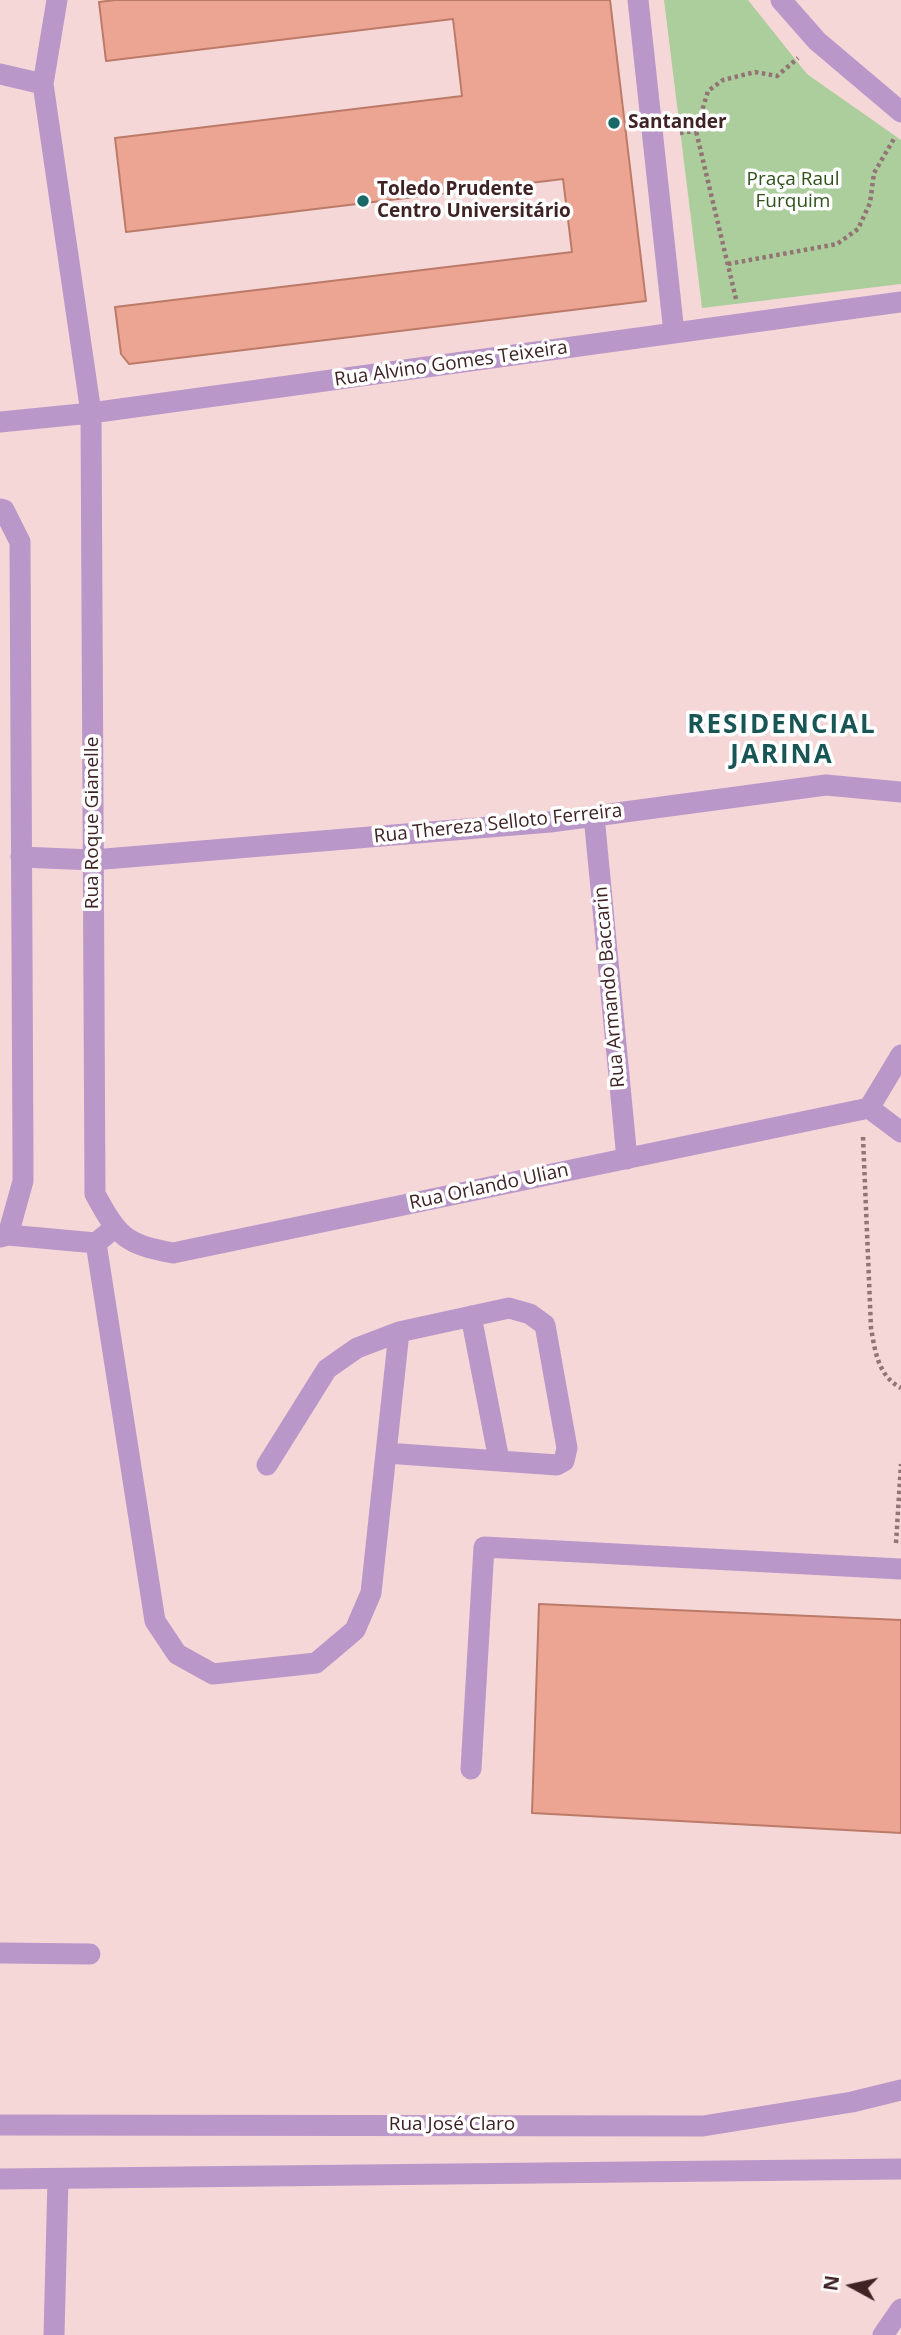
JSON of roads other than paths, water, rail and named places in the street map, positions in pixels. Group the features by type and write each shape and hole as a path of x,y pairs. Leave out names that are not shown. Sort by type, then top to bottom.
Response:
{"street":[{"name":"Rua Roque Gianelle","path":"57,0 43,84 92,413 95,1194 114,1228"},
{"path":"638,0 674,333"},
{"path":"781,0 817,40 901,112"},
{"path":"0,74 43,84"},
{"name":"Rua Alvino Gomes Teixeira","path":"0,422 92,413 901,302"},
{"path":"0,509 4,510 20,542 23,1181 4,1236 96,1243 114,1228"},
{"name":"Rua Thereza Selloto Ferreira","path":"21,857 93,860 550,822 826,785 901,792"},
{"name":"Rua Armando Baccarin","path":"594,816 627,1159"},
{"path":"901,1055 865,1109 901,1132"},
{"name":"Rua Orlando Ulian","path":"114,1228 142,1247 173,1253 865,1109"},
{"path":"96,1243 155,1621 177,1654 213,1674 316,1663 355,1630 370,1593 399,1332"},
{"path":"267,1465 327,1369 357,1348 399,1332 509,1308 530,1314 545,1325 567,1448 564,1461 557,1465 386,1452"},
{"path":"471,1316 499,1460"},
{"path":"471,1769 484,1547 898,1569"},
{"path":"0,1952 90,1954"},
{"name":"Rua José Claro","path":"0,2125 704,2126 852,2102 901,2090"},
{"path":"0,2179 901,2169"},
{"path":"54,2335 58,2179"},
{"path":"883,2335 901,2309"}],"place":[{"name":"Santander","path":"614,123"},
{"name":"Toledo Prudente Centro Universitário","path":"363,201"}],"district":[{"name":"RESIDENCIAL JARINA","path":"782,741"}],"park label":[{"name":"Praça Raul Furquim","path":"793,191"}]}
